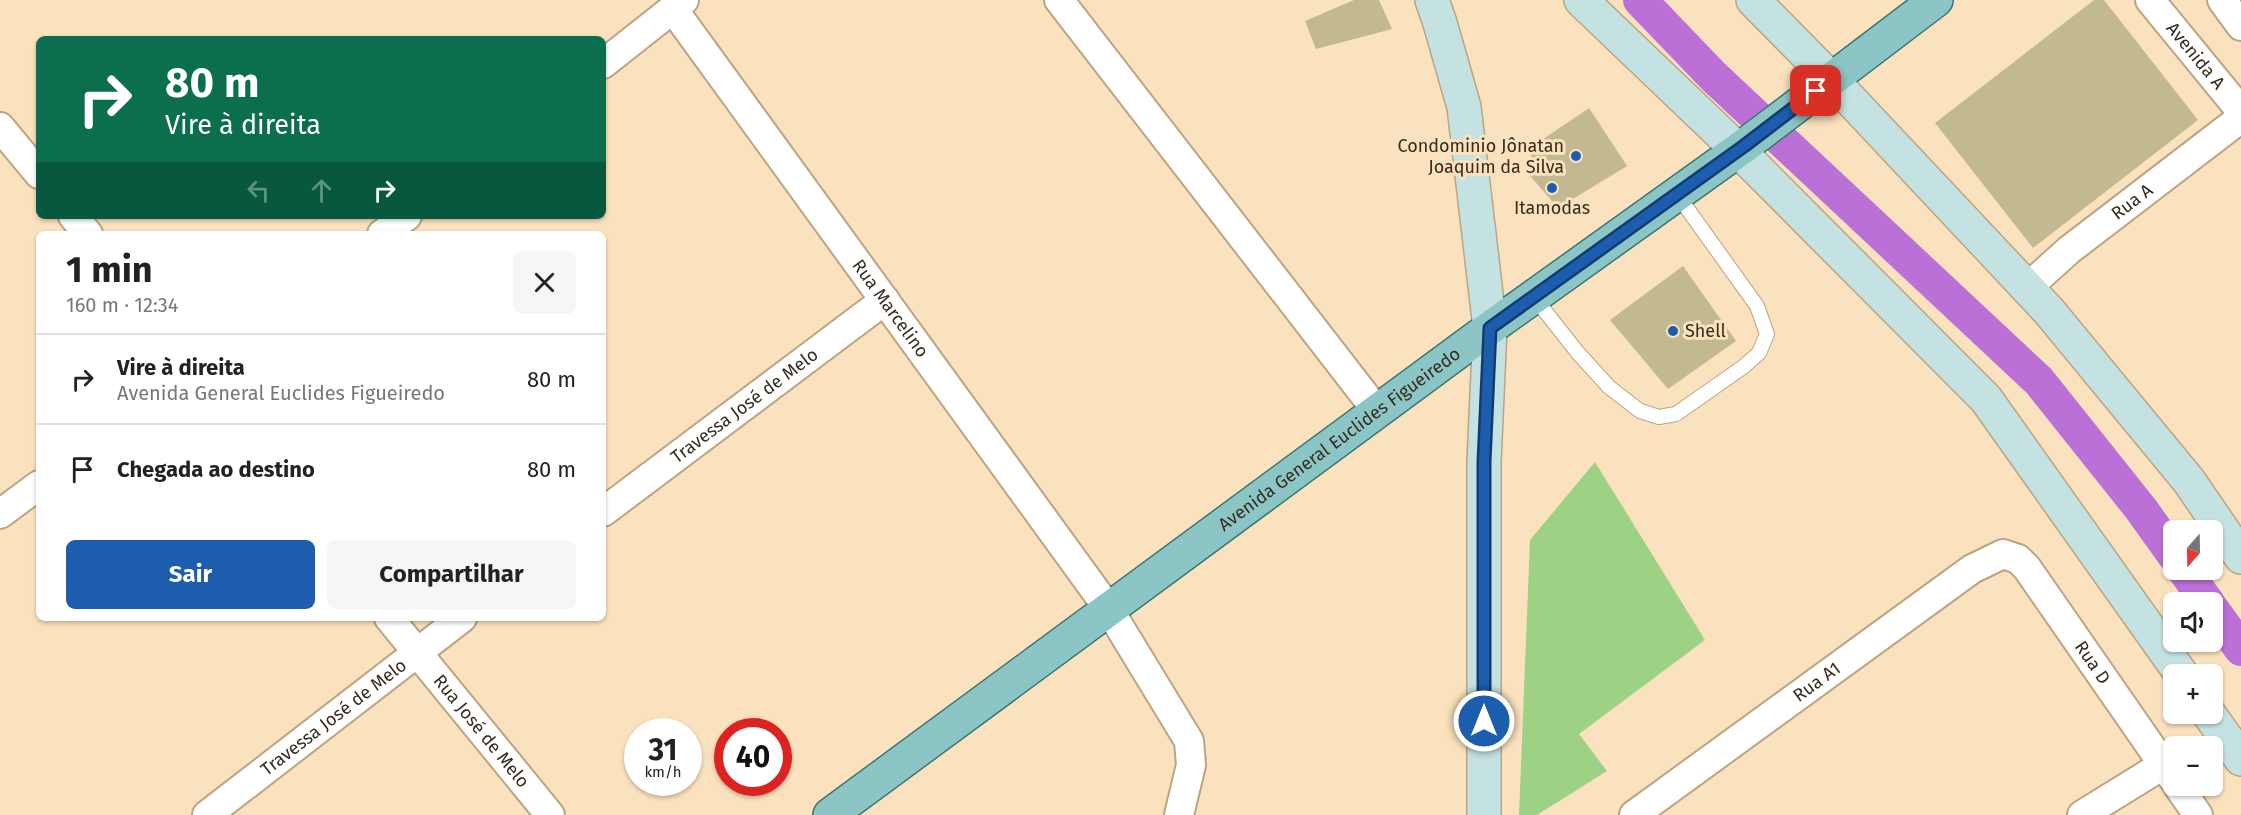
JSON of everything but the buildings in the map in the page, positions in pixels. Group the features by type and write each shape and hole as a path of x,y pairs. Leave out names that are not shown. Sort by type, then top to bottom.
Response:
{"main road":[{"path":"1432,0 1464,107 1490,328 1484,462 1484,815"},
{"path":"1581,0 1741,148 1986,399 2174,664"},
{"path":"1753,0 1831,79 2048,310 2189,481 2241,557"},
{"name":"Avenida General Euclides Figueiredo","path":"830,815 1533,296 1741,148 1936,0"},
{"path":"2216,724 2241,759"}],"street":[{"path":"1059,0 1377,411"},
{"name":"Avenida A","path":"2150,0 2241,111"},
{"path":"2222,0 2241,26"},
{"path":"606,61 678,4"},
{"name":"Rua Marcelino","path":"678,4 885,300 1108,608 1189,741 1191,765 1179,815"},
{"name":"Rua A","path":"2027,288 2070,250 2241,118"},
{"path":"0,127 36,170"},
{"path":"76,219 86,231"},
{"path":"386,231 403,219"},
{"name":"Travessa José de Melo","path":"606,510 885,300"},
{"path":"0,514 36,487"},
{"name":"Rua D","path":"2003,555 2018,559 2027,568 2163,764"},
{"name":"Rua A1","path":"1634,815 1972,569 2003,555"},
{"name":"Rua José de Melo","path":"391,621 550,815"},
{"name":"Travessa José de Melo","path":"207,815 458,621"},
{"path":"2082,815 2163,781"},
{"name":"Rua D","path":"2185,796 2198,815"}],"lane":[{"path":"1533,296 1609,387 1640,411 1659,417 1676,414 1743,367 1759,352 1767,334 1757,306 1676,193"}],"green space":[{"path":"1595,462 1705,640 1579,734 1607,771 1537,815 1519,815 1530,540"}],"waterway":[{"path":"1640,0 1713,76 2039,381 2163,540"},
{"path":"2191,580 2200,592"},
{"path":"2223,624 2241,649"}],"place":[{"name":"Condominio Jônatan Joaquim da Silva","path":"1576,156"},
{"name":"Itamodas","path":"1552,188"},
{"name":"Shell","path":"1673,331"}],"route":[{"path":"1484,721 1484,462 1490,328 1744,146 1816,91"}]}
